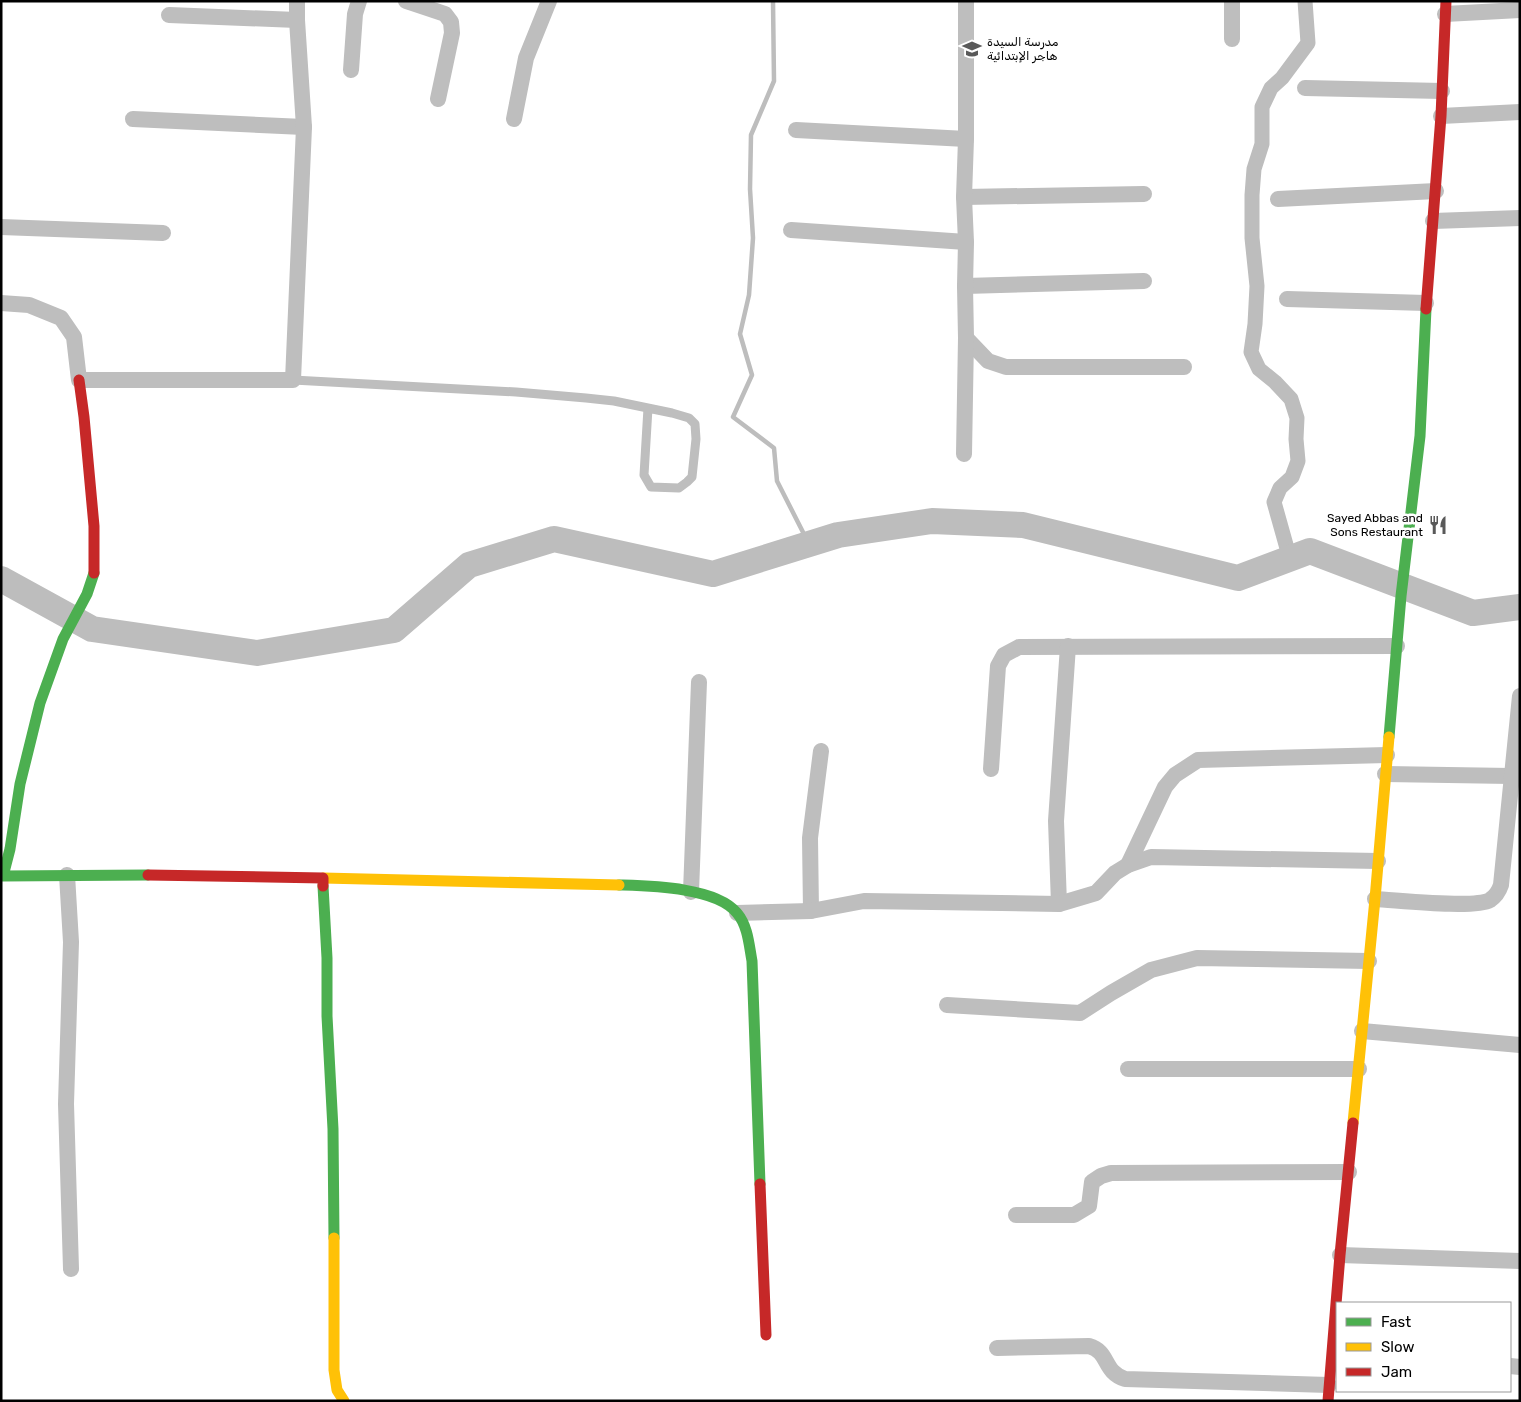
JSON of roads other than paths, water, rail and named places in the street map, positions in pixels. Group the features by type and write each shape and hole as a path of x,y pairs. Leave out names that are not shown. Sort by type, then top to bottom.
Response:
{"street":[{"path":"79,380 293,380 304,127 297,1"},
{"path":"351,70 355,14 359,1"},
{"path":"406,1 445,14 451,22 452,33 438,99"},
{"path":"514,118 526,58 549,1"},
{"path":"964,454 966,1"},
{"path":"1232,1 1232,39"},
{"path":"1337,1302 1401,596 1420,436 1426,303 1441,116 1445,8 1520,10"},
{"path":"169,15 297,20"},
{"path":"1305,88 1442,91"},
{"path":"1441,116 1520,112"},
{"path":"133,118 304,127"},
{"path":"796,130 966,139"},
{"path":"1278,199 1436,192"},
{"path":"964,197 1144,194"},
{"path":"1433,221 1520,218"},
{"path":"1,227 163,233"},
{"path":"790,230 966,242"},
{"path":"965,286 1144,282"},
{"path":"1287,300 1426,303"},
{"path":"1,302 29,305 61,318 74,337 90,479 96,571 82,605 63,639 40,703 20,784 10,850 2,876 404,879 660,886 709,896 725,903 738,913 745,927 752,961 766,1335"},
{"path":"966,338 988,361 1006,367 1184,367"},
{"path":"1059,904 1056,821 1068,646"},
{"path":"991,769 998,666 1004,655 1019,647 1397,646"},
{"path":"691,892 699,682"},
{"path":"1375,899 1469,904 1490,900 1499,892 1502,885 1520,696"},
{"path":"811,912 810,838 821,751"},
{"path":"1128,865 1165,787 1175,775 1198,760 1387,755"},
{"path":"1386,774 1511,776"},
{"path":"738,913 811,912 864,901 1059,904 1096,893 1115,874 1128,865 1151,857 1378,861"},
{"path":"67,875 71,942 66,1104 72,1269"},
{"path":"323,878 333,1129 334,1370 337,1390 344,1401"},
{"path":"947,1005 1080,1013 1111,992 1151,970 1197,958 1369,961"},
{"path":"1362,1031 1520,1045"},
{"path":"1128,1069 1359,1069"},
{"path":"1016,1215 1074,1216 1089,1206 1092,1182 1111,1172 1349,1172"},
{"path":"1340,1255 1520,1261"},
{"path":"997,1348 1089,1346 1104,1355 1108,1367 1113,1373 1125,1379 1328,1393 1334,1357 1336,1323"}],"lane":[{"path":"293,380 516,392 596,399 648,408 672,413 689,418 695,424 696,440 692,477 679,488 651,488 644,475 648,408"}],"waterway":[{"path":"773,1 774,81 751,135 750,189 753,238 749,295 740,334 752,375 733,417 774,448 777,481 809,544"},
{"path":"1290,559 1274,502 1280,488 1292,477 1298,461 1297,418 1291,399 1259,369 1251,352 1257,286 1252,238 1252,195 1254,169 1262,144 1262,107 1271,88 1282,78 1308,43 1305,1"},
{"path":"1,579 92,629 257,653 394,630 469,565 554,539 713,574 838,535 932,521 1023,525 1238,578 1310,551 1473,613 1520,607"}],"place":[{"name":"مدرسة السيدة هاجر الإبتدائية","path":"972,49"},
{"name":"Sayed Abbas and Sons Restaurant","path":"1438,525"}]}
